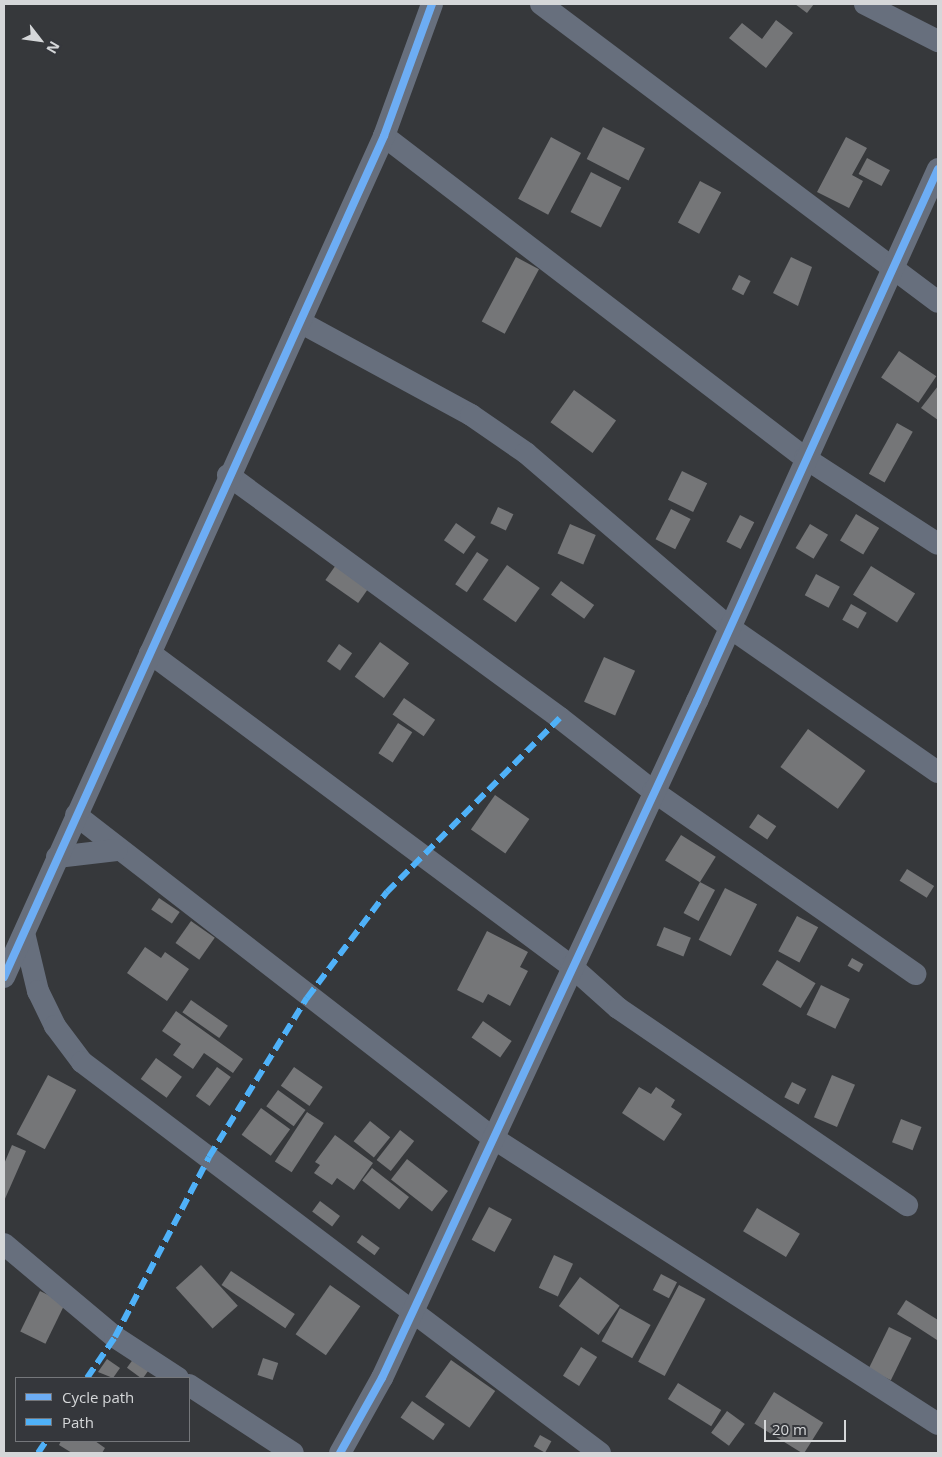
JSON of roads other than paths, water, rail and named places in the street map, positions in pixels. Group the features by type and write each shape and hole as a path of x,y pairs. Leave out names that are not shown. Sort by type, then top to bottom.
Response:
{"street":[{"path":"4,977 25,937 57,857 150,653 228,475 384,136 432,4"},
{"path":"541,4 756,169 938,302"},
{"path":"865,4 938,41"},
{"path":"384,136 805,458 938,544"},
{"path":"340,1453 413,1310 729,627 805,458 896,270 938,170"},
{"path":"300,322 471,415 526,452 729,627 938,772"},
{"path":"228,475 553,712 653,791 915,974"},
{"path":"150,653 571,966 618,1008 907,1205"},
{"path":"76,816 117,850 492,1138 938,1424"},
{"path":"57,857 117,850"},
{"path":"25,937 38,991 55,1026 82,1062 600,1453"},
{"path":"4,1244 114,1337 176,1377"},
{"path":"190,1386 293,1453"}]}
